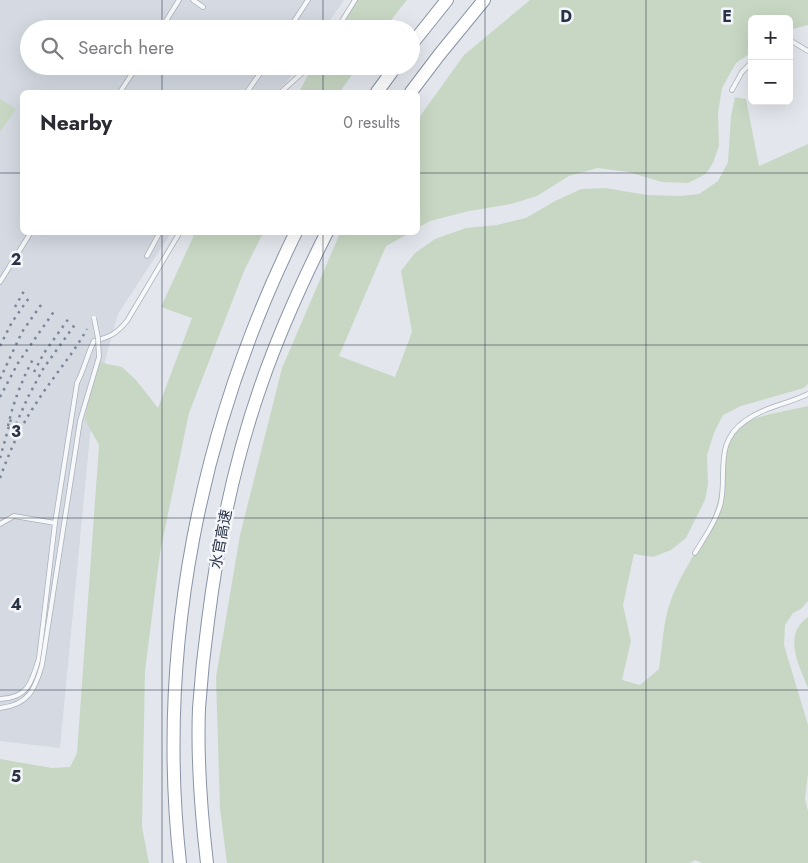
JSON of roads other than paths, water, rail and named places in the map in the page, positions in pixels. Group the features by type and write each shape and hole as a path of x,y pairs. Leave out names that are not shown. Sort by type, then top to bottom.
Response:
{"highway":[{"path":"420,34 447,0"},
{"path":"413,90 483,2"},
{"path":"378,90 389,75"},
{"name":"水官高速","path":"180,863 173,763 174,708 177,649 185,583 196,522 213,447 234,377 295,235"},
{"name":"水官高速","path":"207,863 199,762 199,708 212,588 222,527 240,454 261,386 288,318 326,235"}],"lane":[{"path":"167,20 179,0"},
{"path":"193,0 203,7"},
{"path":"295,20 308,0"},
{"path":"343,20 355,0"},
{"path":"793,42 808,51"},
{"path":"732,90 742,72 748,66"},
{"path":"121,90 131,75"},
{"path":"248,90 259,75"},
{"path":"283,90 300,75"},
{"path":"0,282 29,235"},
{"path":"147,256 158,235"},
{"path":"0,699 19,696 28,688 34,677 39,658 55,523 76,383 83,373 88,353 94,341 119,332 178,235"},
{"path":"0,708 17,704 28,696 37,683 42,665 80,421 99,357 94,318"},
{"path":"695,554 711,526 720,504 723,485 722,466 726,447 733,433 744,422 760,412 808,394"},
{"path":"0,524 14,516 55,523"}],"railway":[{"path":"15,307 24,291"},
{"path":"0,346 12,322 31,295"},
{"path":"0,379 22,332 43,302"},
{"path":"0,397 18,363 55,310"},
{"path":"34,372 44,353 69,318"},
{"path":"13,431 43,369 76,323"},
{"path":"0,478 24,422 87,329"},
{"path":"8,426 18,392 33,359"},
{"path":"0,458 11,419"}]}
